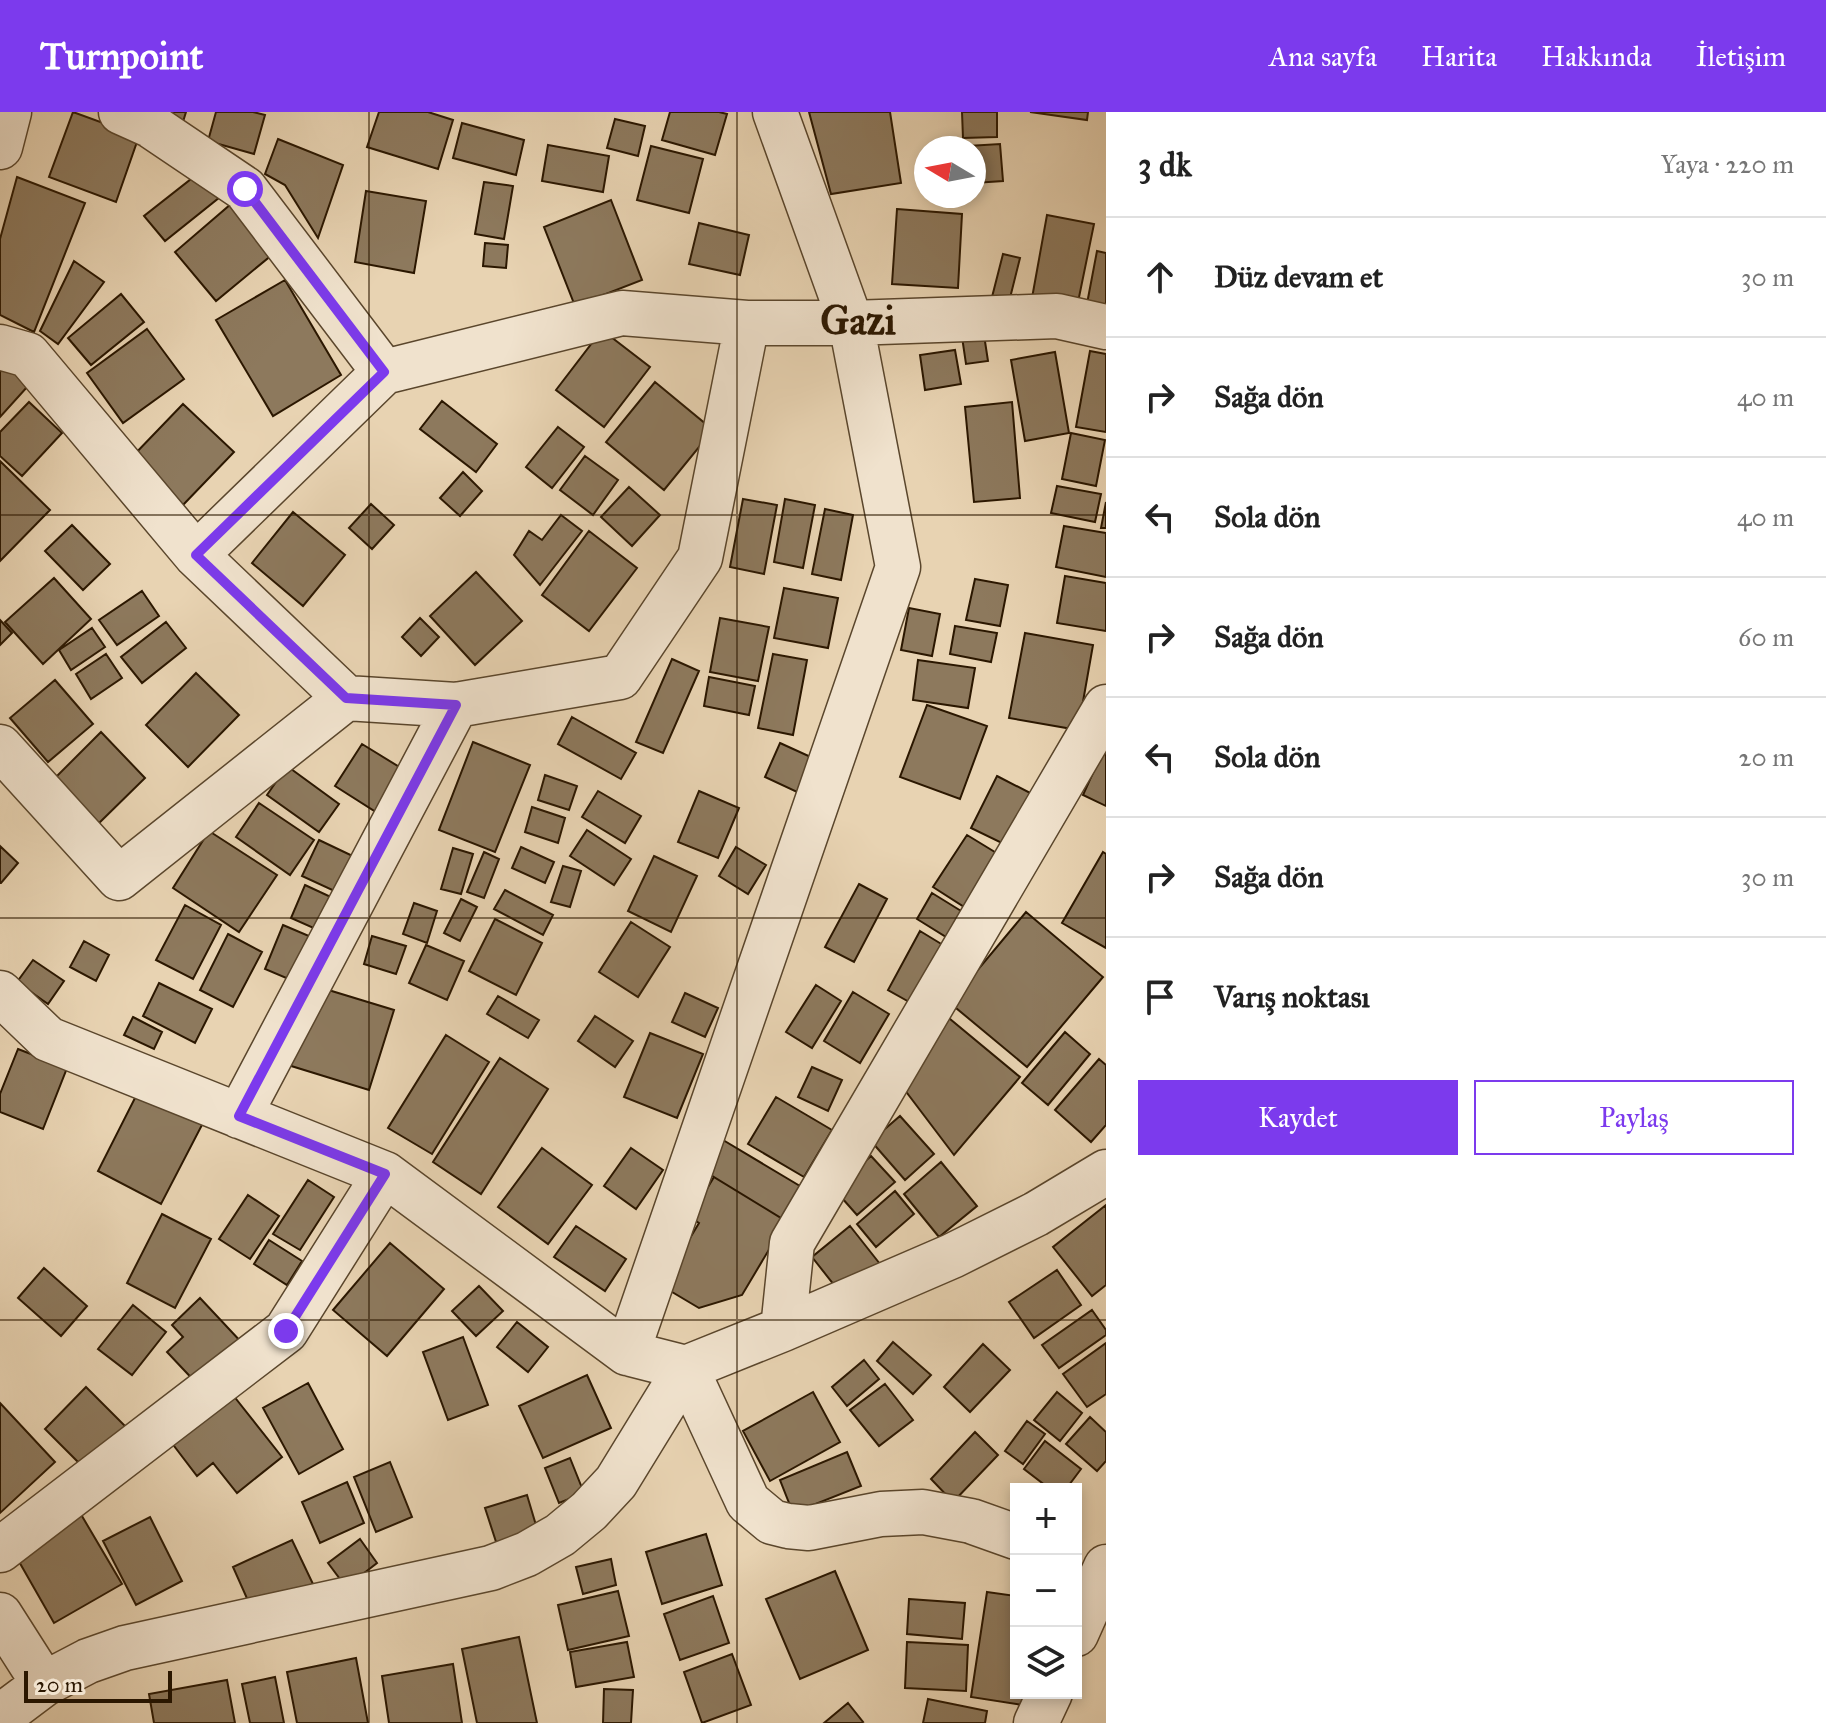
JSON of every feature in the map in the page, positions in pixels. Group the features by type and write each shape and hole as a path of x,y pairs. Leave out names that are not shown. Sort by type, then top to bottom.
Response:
{"street":[{"path":"0,147 9,112"},
{"path":"121,112 150,125 245,189 384,372"},
{"path":"627,1353 898,567 851,323 775,112"},
{"path":"196,555 384,372 622,313 747,323 1057,316 1106,327"},
{"path":"0,347 28,355 196,555 346,698 456,705 620,677 700,558 747,323"},
{"path":"0,747 119,878 346,698"},
{"path":"239,1116 456,705"},
{"path":"783,1329 792,1243 1106,707"},
{"path":"0,993 48,1039 385,1174 627,1353 686,1368 783,1329 999,1233 1106,1172"},
{"path":"0,1550 286,1331 385,1174"},
{"path":"686,1368 748,1502 772,1522 809,1528 881,1514 923,1512 971,1521 1010,1535"},
{"path":"0,1717 44,1684 88,1661 125,1648 491,1568 527,1554 560,1535 589,1511 616,1482 686,1368"},
{"path":"1079,1627 1106,1568 1082,1561"},
{"path":"0,1615 44,1684"},
{"path":"1036,1723 1047,1699"}],"building":[{"path":"73,112 139,136 116,202 49,177"},
{"path":"142,112 186,112 182,125"},
{"path":"216,112 265,115 254,154 208,141"},
{"path":"379,112 428,112 453,120 438,169 367,147"},
{"path":"670,112 727,114 715,155 662,140"},
{"path":"809,112 890,112 901,183 831,194"},
{"path":"962,112 997,112 997,137 963,136"},
{"path":"1030,112 1088,112 1087,120"},
{"path":"615,119 645,126 638,156 607,148"},
{"path":"462,123 524,140 516,175 453,158"},
{"path":"278,139 343,165 318,238 285,185 265,174"},
{"path":"1000,144 1003,181 986,182 986,145"},
{"path":"548,145 609,156 603,192 542,181"},
{"path":"651,146 703,159 689,213 637,200"},
{"path":"200,172 220,197 165,241 144,216"},
{"path":"17,177 85,203 34,332 0,315 0,239"},
{"path":"484,182 513,186 504,239 475,234"},
{"path":"366,191 426,201 414,273 355,262"},
{"path":"611,200 642,280 575,306 544,227"},
{"path":"231,204 273,254 216,301 175,252"},
{"path":"897,209 962,214 958,288 892,284"},
{"path":"1047,215 1094,224 1077,307 1032,298"},
{"path":"699,223 749,235 740,275 689,264"},
{"path":"485,243 508,245 506,268 483,266"},
{"path":"1097,251 1106,253 1106,312 1086,309"},
{"path":"1003,254 1020,258 1009,302 992,297"},
{"path":"74,261 104,282 58,344 40,331"},
{"path":"285,280 341,375 273,416 216,320"},
{"path":"121,294 144,322 91,365 68,338"},
{"path":"147,329 184,379 123,423 87,373"},
{"path":"602,330 650,367 604,427 556,390"},
{"path":"984,335 988,361 966,364 962,337"},
{"path":"955,350 961,384 925,390 920,355"},
{"path":"1090,351 1106,354 1106,432 1076,427"},
{"path":"1055,352 1069,433 1025,441 1011,360"},
{"path":"6,365 28,386 0,417 0,372"},
{"path":"655,382 713,430 664,490 606,442"},
{"path":"442,401 497,444 476,472 420,429"},
{"path":"29,402 62,433 22,476 0,456 0,432"},
{"path":"1012,402 1020,498 974,502 965,407"},
{"path":"183,404 234,452 182,506 131,458"},
{"path":"558,427 584,447 552,488 526,467"},
{"path":"1071,433 1105,440 1096,486 1062,479"},
{"path":"585,456 618,480 593,515 560,490"},
{"path":"0,461 50,510 0,561"},
{"path":"463,472 482,491 460,516 440,498"},
{"path":"1057,486 1101,494 1095,522 1051,513"},
{"path":"629,487 660,515 632,546 601,517"},
{"path":"743,499 777,505 764,574 730,567"},
{"path":"785,499 815,505 803,568 774,562"},
{"path":"1106,502 1106,528 1101,528"},
{"path":"371,504 394,525 372,549 349,528"},
{"path":"825,509 853,515 841,580 812,574"},
{"path":"293,512 345,555 303,606 252,563"},
{"path":"561,515 582,531 540,585 514,555 529,531 542,540"},
{"path":"72,525 110,564 83,590 45,551"},
{"path":"1064,526 1106,533 1106,577 1056,567"},
{"path":"589,531 637,568 589,631 542,595"},
{"path":"476,572 522,621 475,665 430,616"},
{"path":"1065,576 1106,583 1106,631 1057,623"},
{"path":"54,578 91,619 43,664 5,622"},
{"path":"975,579 1008,585 1000,626 966,620"},
{"path":"784,588 838,598 828,648 774,638"},
{"path":"142,591 159,616 117,645 99,620"},
{"path":"909,608 940,614 932,656 901,650"},
{"path":"420,618 439,637 421,656 402,637"},
{"path":"720,618 769,627 758,681 710,672"},
{"path":"0,620 12,633 0,645"},
{"path":"166,622 186,648 142,683 121,657"},
{"path":"955,626 997,633 991,662 950,654"},
{"path":"92,628 105,647 71,670 59,650"},
{"path":"1025,633 1093,645 1078,730 1009,718"},
{"path":"106,654 122,678 91,699 76,674"},
{"path":"773,654 807,660 793,735 758,728"},
{"path":"672,659 699,671 663,753 636,742"},
{"path":"918,660 975,668 968,708 913,700"},
{"path":"196,673 239,715 188,767 146,725"},
{"path":"709,677 755,686 749,715 704,706"},
{"path":"55,680 93,724 48,762 10,718"},
{"path":"927,705 987,726 960,799 900,777"},
{"path":"572,717 636,753 621,779 558,744"},
{"path":"101,732 145,778 95,827 51,782"},
{"path":"473,742 530,765 495,852 439,830"},
{"path":"780,743 813,758 797,792 765,777"},
{"path":"362,744 414,776 387,819 335,786"},
{"path":"1106,744 1106,806 1083,795"},
{"path":"287,766 339,804 319,832 267,795"},
{"path":"545,775 577,786 569,810 538,800"},
{"path":"997,776 1036,796 1010,847 971,828"},
{"path":"598,791 641,816 625,843 582,817"},
{"path":"699,791 739,808 718,858 678,842"},
{"path":"259,803 314,840 290,875 236,837"},
{"path":"532,807 565,818 558,843 525,832"},
{"path":"587,830 631,859 614,885 570,856"},
{"path":"209,831 277,875 239,932 173,888"},
{"path":"967,835 1003,857 969,910 933,887"},
{"path":"319,840 359,859 343,895 302,876"},
{"path":"0,846 18,863 1,883 0,883"},
{"path":"521,847 554,862 545,883 512,868"},
{"path":"736,847 766,865 748,894 719,876"},
{"path":"453,848 473,854 461,894 441,889"},
{"path":"484,852 499,859 484,898 467,892"},
{"path":"1103,852 1106,854 1106,948 1062,923"},
{"path":"654,856 697,876 671,932 628,911"},
{"path":"563,866 581,871 570,907 551,902"},
{"path":"859,884 887,899 854,962 825,947"},
{"path":"305,885 333,898 318,930 291,918"},
{"path":"505,890 553,915 543,935 494,909"},
{"path":"932,893 966,914 951,940 917,919"},
{"path":"461,899 477,907 460,941 444,933"},
{"path":"414,903 437,911 427,943 403,934"},
{"path":"185,905 221,925 193,979 156,960"},
{"path":"1026,912 1103,977 1027,1067 950,1003"},
{"path":"495,919 542,943 516,995 469,971"},
{"path":"631,922 670,947 638,997 599,972"},
{"path":"283,925 316,939 298,983 265,969"},
{"path":"920,931 943,945 911,1003 888,990"},
{"path":"228,934 262,952 233,1007 200,990"},
{"path":"372,936 406,946 396,974 364,964"},
{"path":"84,941 109,955 96,981 70,967"},
{"path":"426,945 464,961 447,1000 409,983"},
{"path":"33,960 64,981 48,1004 17,982"},
{"path":"159,983 212,1009 195,1043 143,1016"},
{"path":"312,985 394,1010 369,1090 288,1065"},
{"path":"816,985 841,1001 812,1048 786,1032"},
{"path":"853,992 889,1014 860,1063 824,1041"},
{"path":"685,993 718,1008 705,1037 672,1022"},
{"path":"498,996 539,1020 528,1038 487,1014"},
{"path":"944,1014 1020,1077 954,1155 898,1081"},
{"path":"595,1016 633,1041 615,1067 578,1041"},
{"path":"133,1017 162,1032 154,1049 124,1035"},
{"path":"1065,1032 1090,1054 1048,1105 1022,1083"},
{"path":"650,1033 703,1054 677,1118 624,1097"},
{"path":"446,1035 489,1062 432,1154 388,1128"},
{"path":"18,1049 67,1068 43,1129 0,1112 0,1094"},
{"path":"500,1058 548,1089 481,1194 433,1162"},
{"path":"1099,1059 1106,1065 1106,1125 1091,1142 1055,1110"},
{"path":"812,1067 842,1080 828,1111 798,1097"},
{"path":"139,1090 203,1123 161,1204 98,1171"},
{"path":"776,1097 832,1130 804,1177 748,1144"},
{"path":"900,1116 934,1154 905,1180 871,1141"},
{"path":"718,1137 805,1189 786,1221 699,1168"},
{"path":"542,1148 592,1185 548,1244 498,1207"},
{"path":"631,1148 663,1170 636,1209 604,1186"},
{"path":"871,1156 895,1182 857,1215 834,1189"},
{"path":"941,1162 977,1206 939,1237 904,1194"},
{"path":"714,1177 786,1221 742,1295 699,1308 657,1283 681,1253 699,1223 690,1217"},
{"path":"308,1180 334,1197 300,1250 273,1234"},
{"path":"895,1191 914,1214 876,1247 857,1224"},
{"path":"248,1195 279,1216 250,1259 219,1239"},
{"path":"1106,1205 1106,1285 1092,1296 1053,1247"},
{"path":"162,1214 211,1239 175,1308 127,1283"},
{"path":"576,1226 626,1259 605,1291 554,1257"},
{"path":"850,1226 880,1264 842,1295 812,1257"},
{"path":"269,1240 302,1261 287,1285 254,1264"},
{"path":"390,1243 444,1289 387,1356 333,1310"},
{"path":"44,1268 87,1306 61,1336 18,1298"},
{"path":"1057,1270 1081,1305 1034,1338 1009,1302"},
{"path":"479,1286 503,1311 476,1336 452,1311"},
{"path":"200,1298 244,1345 200,1387 167,1352 183,1337 172,1325"},
{"path":"133,1305 166,1332 132,1375 98,1349"},
{"path":"1092,1310 1106,1330 1106,1335 1059,1368 1042,1345"},
{"path":"517,1322 548,1347 528,1372 497,1347"},
{"path":"463,1337 488,1405 448,1420 423,1352"},
{"path":"893,1342 931,1375 913,1394 877,1361"},
{"path":"1106,1343 1106,1394 1087,1407 1063,1374"},
{"path":"983,1344 1010,1370 970,1412 944,1387"},
{"path":"864,1360 879,1379 847,1406 832,1387"},
{"path":"587,1375 611,1428 543,1458 519,1406"},
{"path":"308,1383 343,1449 299,1474 263,1408"},
{"path":"885,1384 913,1420 879,1446 850,1410"},
{"path":"86,1387 126,1427 85,1469 45,1429"},
{"path":"229,1390 282,1457 237,1493 213,1463 197,1476 168,1438"},
{"path":"813,1392 840,1442 770,1481 743,1431"},
{"path":"1057,1392 1082,1413 1060,1441 1034,1420"},
{"path":"0,1403 55,1462 0,1513"},
{"path":"1090,1417 1106,1432 1106,1461 1097,1471 1066,1444"},
{"path":"1027,1421 1045,1434 1023,1464 1005,1451"},
{"path":"975,1432 998,1455 953,1502 931,1479"},
{"path":"1045,1441 1081,1469 1070,1483 1042,1483 1024,1469"},
{"path":"847,1452 861,1486 793,1513 780,1480"},
{"path":"570,1458 584,1493 559,1503 545,1468"},
{"path":"390,1462 412,1517 376,1532 354,1477"},
{"path":"347,1482 364,1523 320,1543 302,1502"},
{"path":"527,1495 541,1542 500,1554 485,1508"},
{"path":"79,1511 122,1584 54,1623 13,1551"},
{"path":"150,1517 182,1581 136,1605 103,1541"},
{"path":"706,1534 722,1585 662,1604 646,1552"},
{"path":"360,1539 377,1563 346,1587 328,1563"},
{"path":"292,1540 313,1584 253,1612 233,1567"},
{"path":"611,1559 616,1585 583,1594 576,1567"},
{"path":"835,1571 868,1650 800,1679 766,1599"},
{"path":"618,1591 629,1636 568,1650 558,1605"},
{"path":"987,1592 1010,1595 1010,1699 1024,1699 1023,1705 971,1697"},
{"path":"713,1596 729,1643 680,1660 664,1614"},
{"path":"909,1599 965,1603 962,1639 907,1634"},
{"path":"519,1637 537,1723 477,1723 462,1649"},
{"path":"627,1642 634,1677 576,1687 570,1652"},
{"path":"907,1642 968,1645 966,1691 905,1688"},
{"path":"732,1654 751,1705 702,1723 684,1672"},
{"path":"356,1658 368,1723 297,1723 287,1672"},
{"path":"453,1664 462,1723 389,1723 382,1676"},
{"path":"275,1677 284,1723 250,1723 242,1684"},
{"path":"227,1680 235,1723 154,1723 149,1694"},
{"path":"604,1689 633,1690 631,1723 603,1723"},
{"path":"928,1699 987,1711 985,1723 923,1723"},
{"path":"848,1703 863,1722 824,1723"}],"district":[{"name":"Gazi","path":"858,320"}],"route":[{"path":"245,189 384,372 196,555 346,698 456,705 239,1116 385,1174 286,1331"}]}
